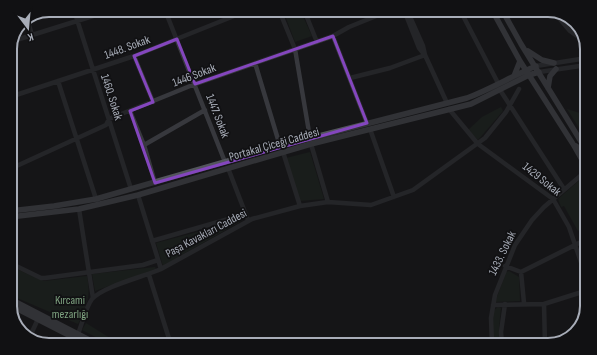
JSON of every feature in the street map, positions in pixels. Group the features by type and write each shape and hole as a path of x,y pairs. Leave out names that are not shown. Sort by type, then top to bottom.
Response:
{"main road":[{"path":"496,17 520,61 580,156"},
{"path":"506,17 580,140"},
{"path":"521,44 536,57 555,66 550,76 548,88"},
{"path":"514,76 520,61"},
{"name":"Portakal Çiceği Caddesi","path":"17,209 61,205 96,199 280,146 370,130 449,109 480,100 518,81 536,66"},
{"name":"Portakal Çiceği Caddesi","path":"17,216 79,209 138,195 283,152 311,141 367,123 478,94 514,76 539,72"},
{"path":"518,81 525,80 535,85"},
{"path":"573,144 580,149"},
{"path":"17,303 86,338"},
{"path":"17,309 75,338"}],"street":[{"name":"1460. Sokak","path":"76,17 131,190"},
{"path":"19,39 90,17"},
{"name":"1447. Sokak","path":"168,17 225,162"},
{"name":"1448. Sokak","path":"17,95 134,56 232,17"},
{"path":"282,17 295,49 311,141 328,202"},
{"path":"307,17 318,42"},
{"name":"1446 Sokak","path":"17,166 106,125 109,120 130,111 195,84 255,62 318,42 374,17"},
{"path":"408,17 419,48 425,55 447,103"},
{"path":"464,17 498,83"},
{"path":"560,20 570,31 577,36"},
{"path":"29,24 32,35"},
{"path":"333,36 367,123"},
{"path":"350,78 390,68 425,55"},
{"path":"134,56 153,102"},
{"path":"539,72 580,60"},
{"path":"255,62 280,146"},
{"path":"536,66 580,66"},
{"path":"58,81 96,199"},
{"name":"Paşa Kavakları Caddesi","path":"93,298 104,291 149,275 161,269 248,220 300,206 328,202 367,206 418,187 485,138 510,105 519,89"},
{"path":"500,90 564,189"},
{"name":"1429 Sokak","path":"449,109 478,144 553,199 569,227 580,258"},
{"path":"144,145 205,110"},
{"path":"130,111 144,145 155,183"},
{"path":"370,130 394,197"},
{"path":"283,152 300,206"},
{"path":"228,168 248,220"},
{"name":"1433. Sokak","path":"492,338 491,318 498,285 519,236 540,211 580,176"},
{"path":"138,195 161,269"},
{"path":"78,334 89,304 93,298 79,209"},
{"path":"152,241 246,214"},
{"path":"505,266 521,272 580,242"},
{"path":"17,266 41,278 45,278 142,264 158,260"},
{"path":"521,272 524,303"},
{"path":"149,275 169,338"},
{"path":"493,305 524,303 544,304 580,293"},
{"path":"501,338 505,304"},
{"path":"544,304 545,338"},
{"path":"32,332 38,319"}],"highlighted area":[{"path":"333,36 367,123 155,183 130,111 153,102 134,56 177,39 195,84"}],"green space":[{"path":"286,17 303,17 312,36 295,42"},
{"path":"501,107 503,111 478,140 468,130 482,117"},
{"path":"567,109 580,113 580,129"},
{"path":"310,152 324,199 299,201 286,158"},
{"path":"580,180 580,230 578,231 564,206 561,207 558,199"},
{"path":"243,220 163,266 156,243"},
{"path":"155,267 156,269 95,291 92,274"},
{"name":"Kırcami mezarlığı","path":"17,269 44,281 87,276 89,289 87,301 84,312 78,324 17,298"},
{"path":"509,271 519,277 520,301 495,302 506,272"},
{"path":"498,307 501,308 499,338 493,338 492,315 494,310"},
{"path":"86,323 110,338 97,338 82,330"}]}
